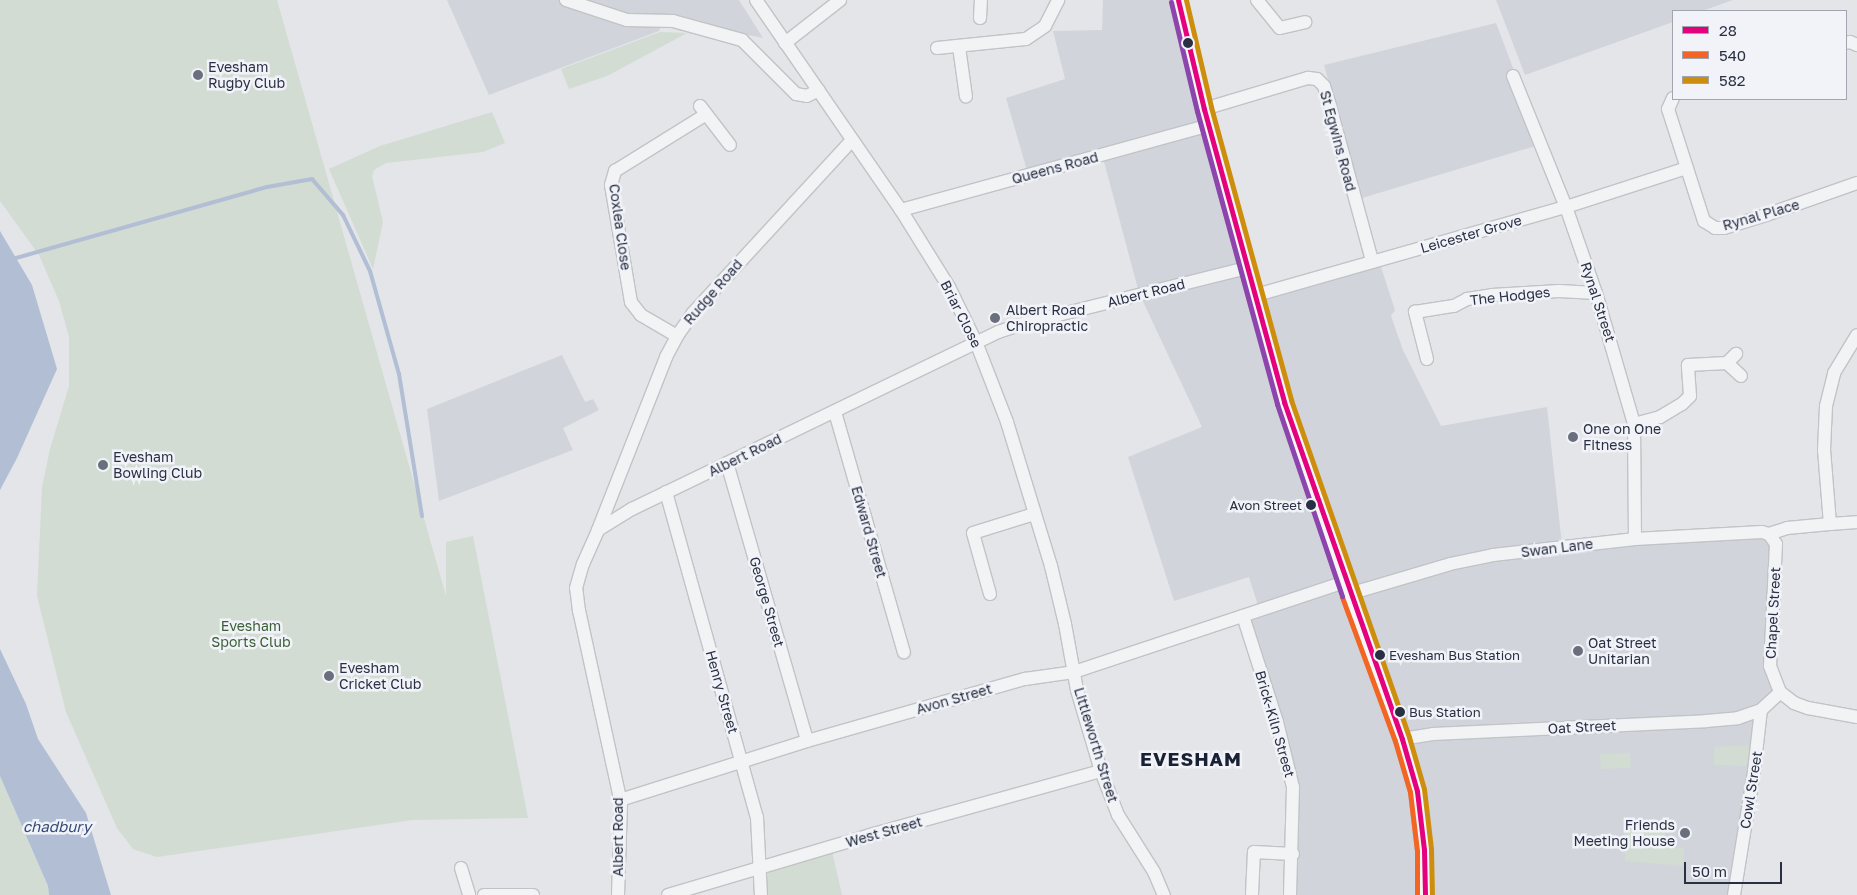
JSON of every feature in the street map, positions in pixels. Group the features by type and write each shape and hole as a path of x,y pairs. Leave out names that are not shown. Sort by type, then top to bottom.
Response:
{"main road":[{"path":"1178,0 1204,109 1284,402 1347,588 1402,739 1417,791 1424,850 1425,895"}],"street":[{"path":"566,0 628,20 673,21 742,40 796,94 807,96 819,90"},
{"name":"Briar Close","path":"756,0 901,210 949,287 976,342 1006,422 1051,566 1074,672"},
{"path":"785,43 840,0"},
{"path":"980,0 980,18"},
{"path":"937,48 959,48 1026,40 1045,26 1058,0"},
{"path":"1257,0 1280,28 1305,22"},
{"path":"959,48 966,97"},
{"name":"Rynal Street","path":"1513,76 1566,207 1596,293 1634,424 1635,539"},
{"name":"St Egwins Road","path":"1204,109 1308,78 1317,79 1324,86 1372,261"},
{"name":"Rynal Place","path":"1672,100 1668,109 1704,221 1715,228 1724,228 1766,215 1857,183"},
{"name":"Coxlea Close","path":"677,336 640,315 631,302 611,185 615,171 703,111 730,145"},
{"name":"Queens Road","path":"901,210 1209,125"},
{"name":"Rudge Road","path":"598,530 666,357 677,336 693,313 852,140"},
{"name":"Leicester Grove","path":"1254,296 1566,207 1687,168"},
{"name":"Albert Road","path":"618,895 620,800 578,611 576,588 583,564 598,530 614,519 666,492 835,412 976,342 1026,323 1247,268"},
{"name":"The Hodges","path":"1426,358 1415,312 1454,306 1467,298 1492,295 1559,291 1596,293"},
{"path":"1830,524 1824,450 1826,406 1834,373 1857,335"},
{"path":"1634,424 1660,417 1682,404 1690,396 1688,365 1732,359 1741,376"},
{"name":"Edward Street","path":"835,412 904,652"},
{"name":"George Street","path":"728,463 807,741"},
{"name":"Henry Street","path":"666,492 757,817 761,895"},
{"path":"990,594 973,533 1034,514"},
{"path":"1769,534 1786,528 1857,522"},
{"name":"Swan Lane","path":"1347,588 1489,556 1635,539 1752,531 1769,534"},
{"name":"Chapel Street","path":"1769,534 1776,544 1770,666 1780,692"},
{"name":"Avon Street","path":"620,800 807,741 1025,679 1074,672 1243,616 1347,588"},
{"name":"Brick-Kiln Street","path":"1243,616 1277,722 1293,787 1290,895"},
{"name":"Littleworth Street","path":"1074,672 1077,690 1101,771 1118,815 1154,872 1164,895"},
{"path":"1761,710 1780,692 1794,703 1808,708 1857,716"},
{"name":"Oat Street","path":"1402,739 1433,734 1706,721 1738,718 1761,710"},
{"name":"Cowl Street","path":"1734,895 1754,771 1761,710"},
{"name":"West Street","path":"668,895 1101,771"},
{"path":"1252,894 1254,852 1292,854"},
{"path":"462,868 469,895"},
{"path":"484,895 533,894"}],"shaded area":[{"path":"447,0 739,0 763,38 663,18 659,31 489,95"},
{"path":"1103,0 1182,0 1256,297 1380,264 1395,310 1391,316 1403,350 1441,426 1547,407 1562,545 1758,526 1773,538 1775,694 1763,714 1735,895 1291,895 1294,787 1243,615 1259,609 1249,577 1174,601 1128,457 1202,427 1139,293 1102,154 1028,174 1006,98 1065,79 1053,31 1102,30"},
{"path":"1496,0 1733,0 1705,10 1672,10 1672,22 1525,75"},
{"path":"1496,23 1542,144 1362,198 1324,65"},
{"path":"562,355 585,402 593,399 599,410 563,428 573,450 439,501 427,409"}],"green space":[{"name":"Evesham Sports Club","path":"0,0 277,0 446,596 446,542 473,536 528,818 412,820 157,857 133,849 117,828 66,712 37,596 42,488 50,449 69,386 69,337 59,301 39,255 0,201"},
{"path":"660,32 687,33 607,76 569,89 561,69"},
{"path":"492,112 505,143 483,152 386,163 374,170 372,176 383,222 373,269 329,169 380,146"},
{"path":"1750,745 1748,766 1714,765 1714,747"},
{"path":"1630,753 1631,768 1601,769 1600,754"},
{"path":"0,776 48,886 49,895 0,895"},
{"path":"1665,825 1664,847 1684,848 1683,866 1625,861 1624,826"},
{"path":"831,847 842,895 761,895 760,868"}],"water":[{"path":"0,231 32,285 57,369 17,458 0,490"},
{"name":"chadbury","path":"0,649 26,704 38,739 86,813 111,895 49,895 48,886 0,776"}],"waterway":[{"path":"16,258 267,187 312,179 343,215 370,271 399,374 422,516"}],"transit line":[{"name":"28","path":"1178,0 1204,109 1284,402 1402,739 1417,791 1424,850 1425,895"},
{"name":"582","path":"1186,0 1211,107 1291,400 1409,737 1424,789 1431,849 1432,895"},
{"path":"1171,2 1197,111 1277,404 1342,596"},
{"name":"540","path":"1342,597 1395,741 1410,792 1417,851 1417,895"}],"place":[{"name":"Evesham Rugby Club","path":"198,75"},
{"name":"Albert Road Chiropractic","path":"995,318"},
{"name":"One on One Fitness","path":"1573,437"},
{"name":"Evesham Bowling Club","path":"103,465"},
{"name":"Avon Street","path":"1311,505"},
{"name":"Oat Street Unitarian","path":"1578,651"},
{"name":"Evesham Bus Station","path":"1380,655"},
{"name":"Evesham Cricket Club","path":"329,676"},
{"name":"Bus Station","path":"1400,712"},
{"name":"Friends Meeting House","path":"1685,833"}],"district":[{"name":"EVESHAM","path":"1191,759"}]}
